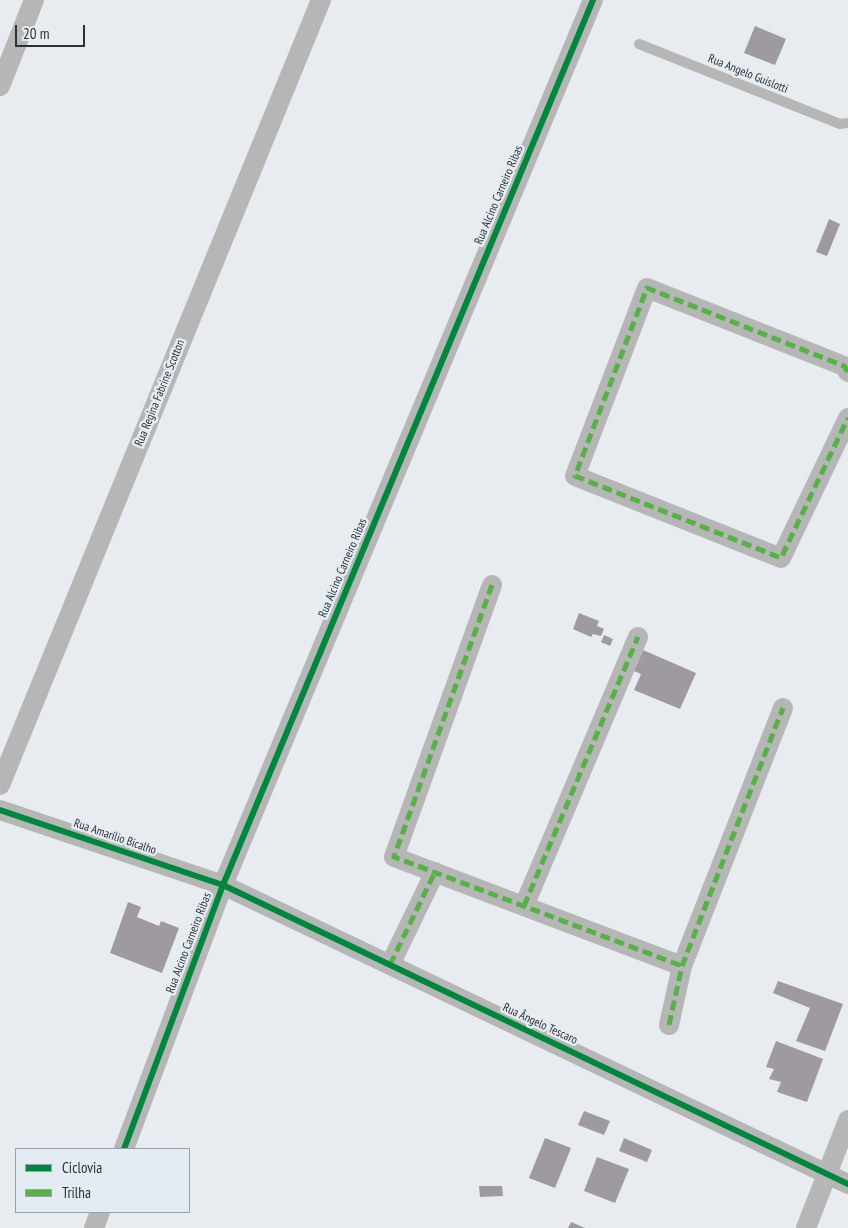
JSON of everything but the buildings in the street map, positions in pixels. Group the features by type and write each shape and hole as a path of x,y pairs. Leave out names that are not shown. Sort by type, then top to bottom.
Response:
{"street":[{"path":"0,86 34,0"},
{"name":"Rua Regina Fabrine Scotton","path":"0,785 321,0"},
{"name":"Rua Alcino Carneiro Ribas","path":"124,1148 223,885 593,0"},
{"path":"848,372 844,366 647,288 575,476 781,558 848,418"},
{"path":"492,585 394,857 682,966"},
{"path":"524,906 638,637"},
{"path":"669,1026 682,966 782,708"},
{"name":"Rua Amarílio Bicalho","path":"0,810 223,885"},
{"path":"390,965 435,872"},
{"name":"Rua Ângelo Tescaro","path":"223,885 848,1184"},
{"path":"806,1228 848,1120"},
{"path":"94,1228 100,1213"}],"lane":[{"name":"Rua Angelo Guislotti","path":"639,44 840,124 848,123"}],"marked path":[{"path":"848,372 844,366 647,288 575,476 781,558 848,418"},
{"path":"492,585 394,857 682,966"},
{"path":"524,906 638,637"},
{"path":"669,1025 682,966 783,708"},
{"path":"390,965 435,872"}],"cycle path":[{"path":"124,1148 223,885 593,0"},
{"path":"0,810 223,885 848,1184"}]}
